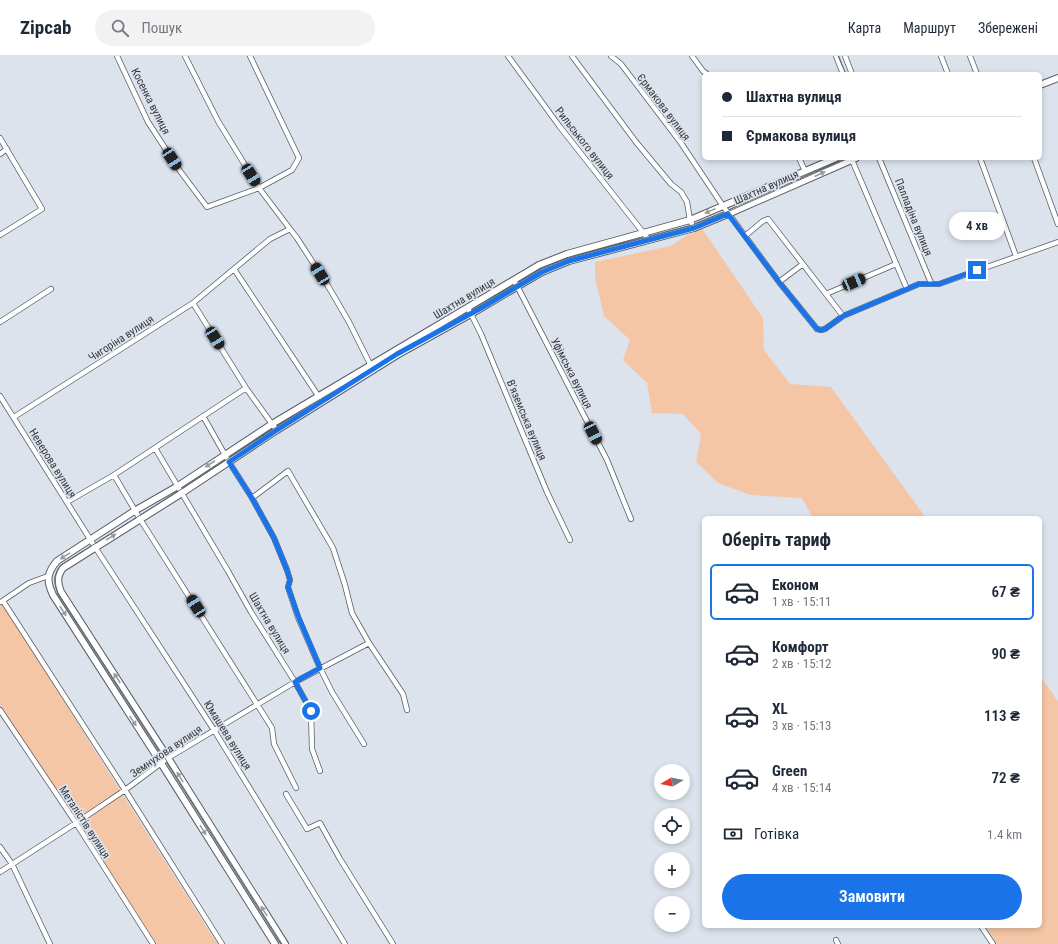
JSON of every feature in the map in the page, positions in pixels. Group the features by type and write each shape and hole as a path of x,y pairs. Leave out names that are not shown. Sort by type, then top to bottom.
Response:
{"main road":[{"path":"1042,84 1058,78"},
{"name":"Шахтна вулиця","path":"470,311 514,280 539,265 567,254 690,220 831,160"},
{"name":"Шахтна вулиця","path":"48,576 51,568 57,561 136,510 178,486 272,424 470,311 518,287 542,272 569,261 694,228 852,160"},
{"name":"Шахтна вулиця","path":"168,758 61,592 58,584 58,576 63,568 229,462 372,367"},
{"path":"48,576 48,586 52,595 161,763 275,944"},
{"path":"168,758 285,944"}],"street":[{"name":"Косенка вулиця","path":"117,56 148,122 180,171 207,207 259,188"},
{"path":"185,56 218,121 259,188 298,238 349,322 372,367"},
{"path":"250,56 299,158 292,170 259,188"},
{"name":"Рильського вулиця","path":"508,56 560,127 649,240"},
{"path":"572,56 636,142 671,184 681,192 687,202 690,220 694,228"},
{"name":"Єрмакова вулиця","path":"611,56 621,64 681,143 728,214 779,282 817,329 825,329 843,316 919,284 939,284 1058,242"},
{"path":"692,56 705,72"},
{"path":"836,56 842,72"},
{"path":"844,56 851,72"},
{"path":"941,56 947,72"},
{"path":"970,56 976,72"},
{"path":"0,138 42,209 0,235"},
{"path":"0,154 7,149"},
{"path":"800,160 805,171"},
{"path":"854,160 907,289"},
{"name":"Палладіна вулиця","path":"880,160 931,283"},
{"path":"981,160 1016,256"},
{"path":"1035,160 1058,224"},
{"path":"745,236 763,220 768,219 843,316"},
{"name":"Чигоріна вулиця","path":"14,417 193,303 270,238 290,229"},
{"path":"779,282 803,264"},
{"path":"826,294 896,264"},
{"path":"234,269 319,397"},
{"name":"Уфімська вулиця","path":"514,280 607,460 631,519"},
{"path":"0,322 51,289"},
{"path":"193,303 246,388 277,430"},
{"name":"В’яземська вулиця","path":"470,311 547,492 570,540"},
{"path":"67,502 114,475 246,388"},
{"name":"Неверова вулиця","path":"0,396 91,540"},
{"path":"203,416 274,538 287,570 290,580 288,587 298,616 320,668 332,692 364,744"},
{"name":"Шахтна вулиця","path":"155,448 311,711 312,749 320,771"},
{"path":"252,498 288,471 333,548 352,613 369,643 404,694 407,710"},
{"path":"114,475 140,519 272,728 274,744 296,788"},
{"name":"Юмашева вулиця","path":"91,540 214,730 345,944"},
{"path":"48,576 30,582 1,602 124,790 222,944"},
{"name":"Земнухова вулиця","path":"0,872 76,823 168,758 295,682 369,643"},
{"name":"Металістів вулиця","path":"0,710 76,823 153,944"},
{"path":"286,794 307,829 320,824 393,944"},
{"path":"0,847 12,864 50,944"},
{"path":"982,928 993,944"}],"shaded area":[{"path":"701,227 763,318 764,350 790,384 831,387 925,516 812,516 802,498 751,495 718,483 696,462 701,434 683,414 652,413 647,383 623,360 630,340 604,316 595,278 595,262 670,246"},
{"path":"3,605 218,944 157,944 0,705 0,606"},
{"path":"1042,679 1058,701 1058,944 997,944 987,928 1042,928"}],"tram line":[{"path":"838,56 845,72"},
{"path":"282,944 166,760 58,593 55,579 61,565 275,428 396,353 470,312 541,269 569,258 693,225 727,212 844,160"}],"route":[{"path":"311,711 295,682 320,668 298,616 288,587 290,580 287,570 274,538 252,498 229,462 277,430 397,354 483,307 542,272 569,261 694,228 728,214 779,282 817,329 821,330 825,329 843,316 919,284 939,284 977,270"}]}
